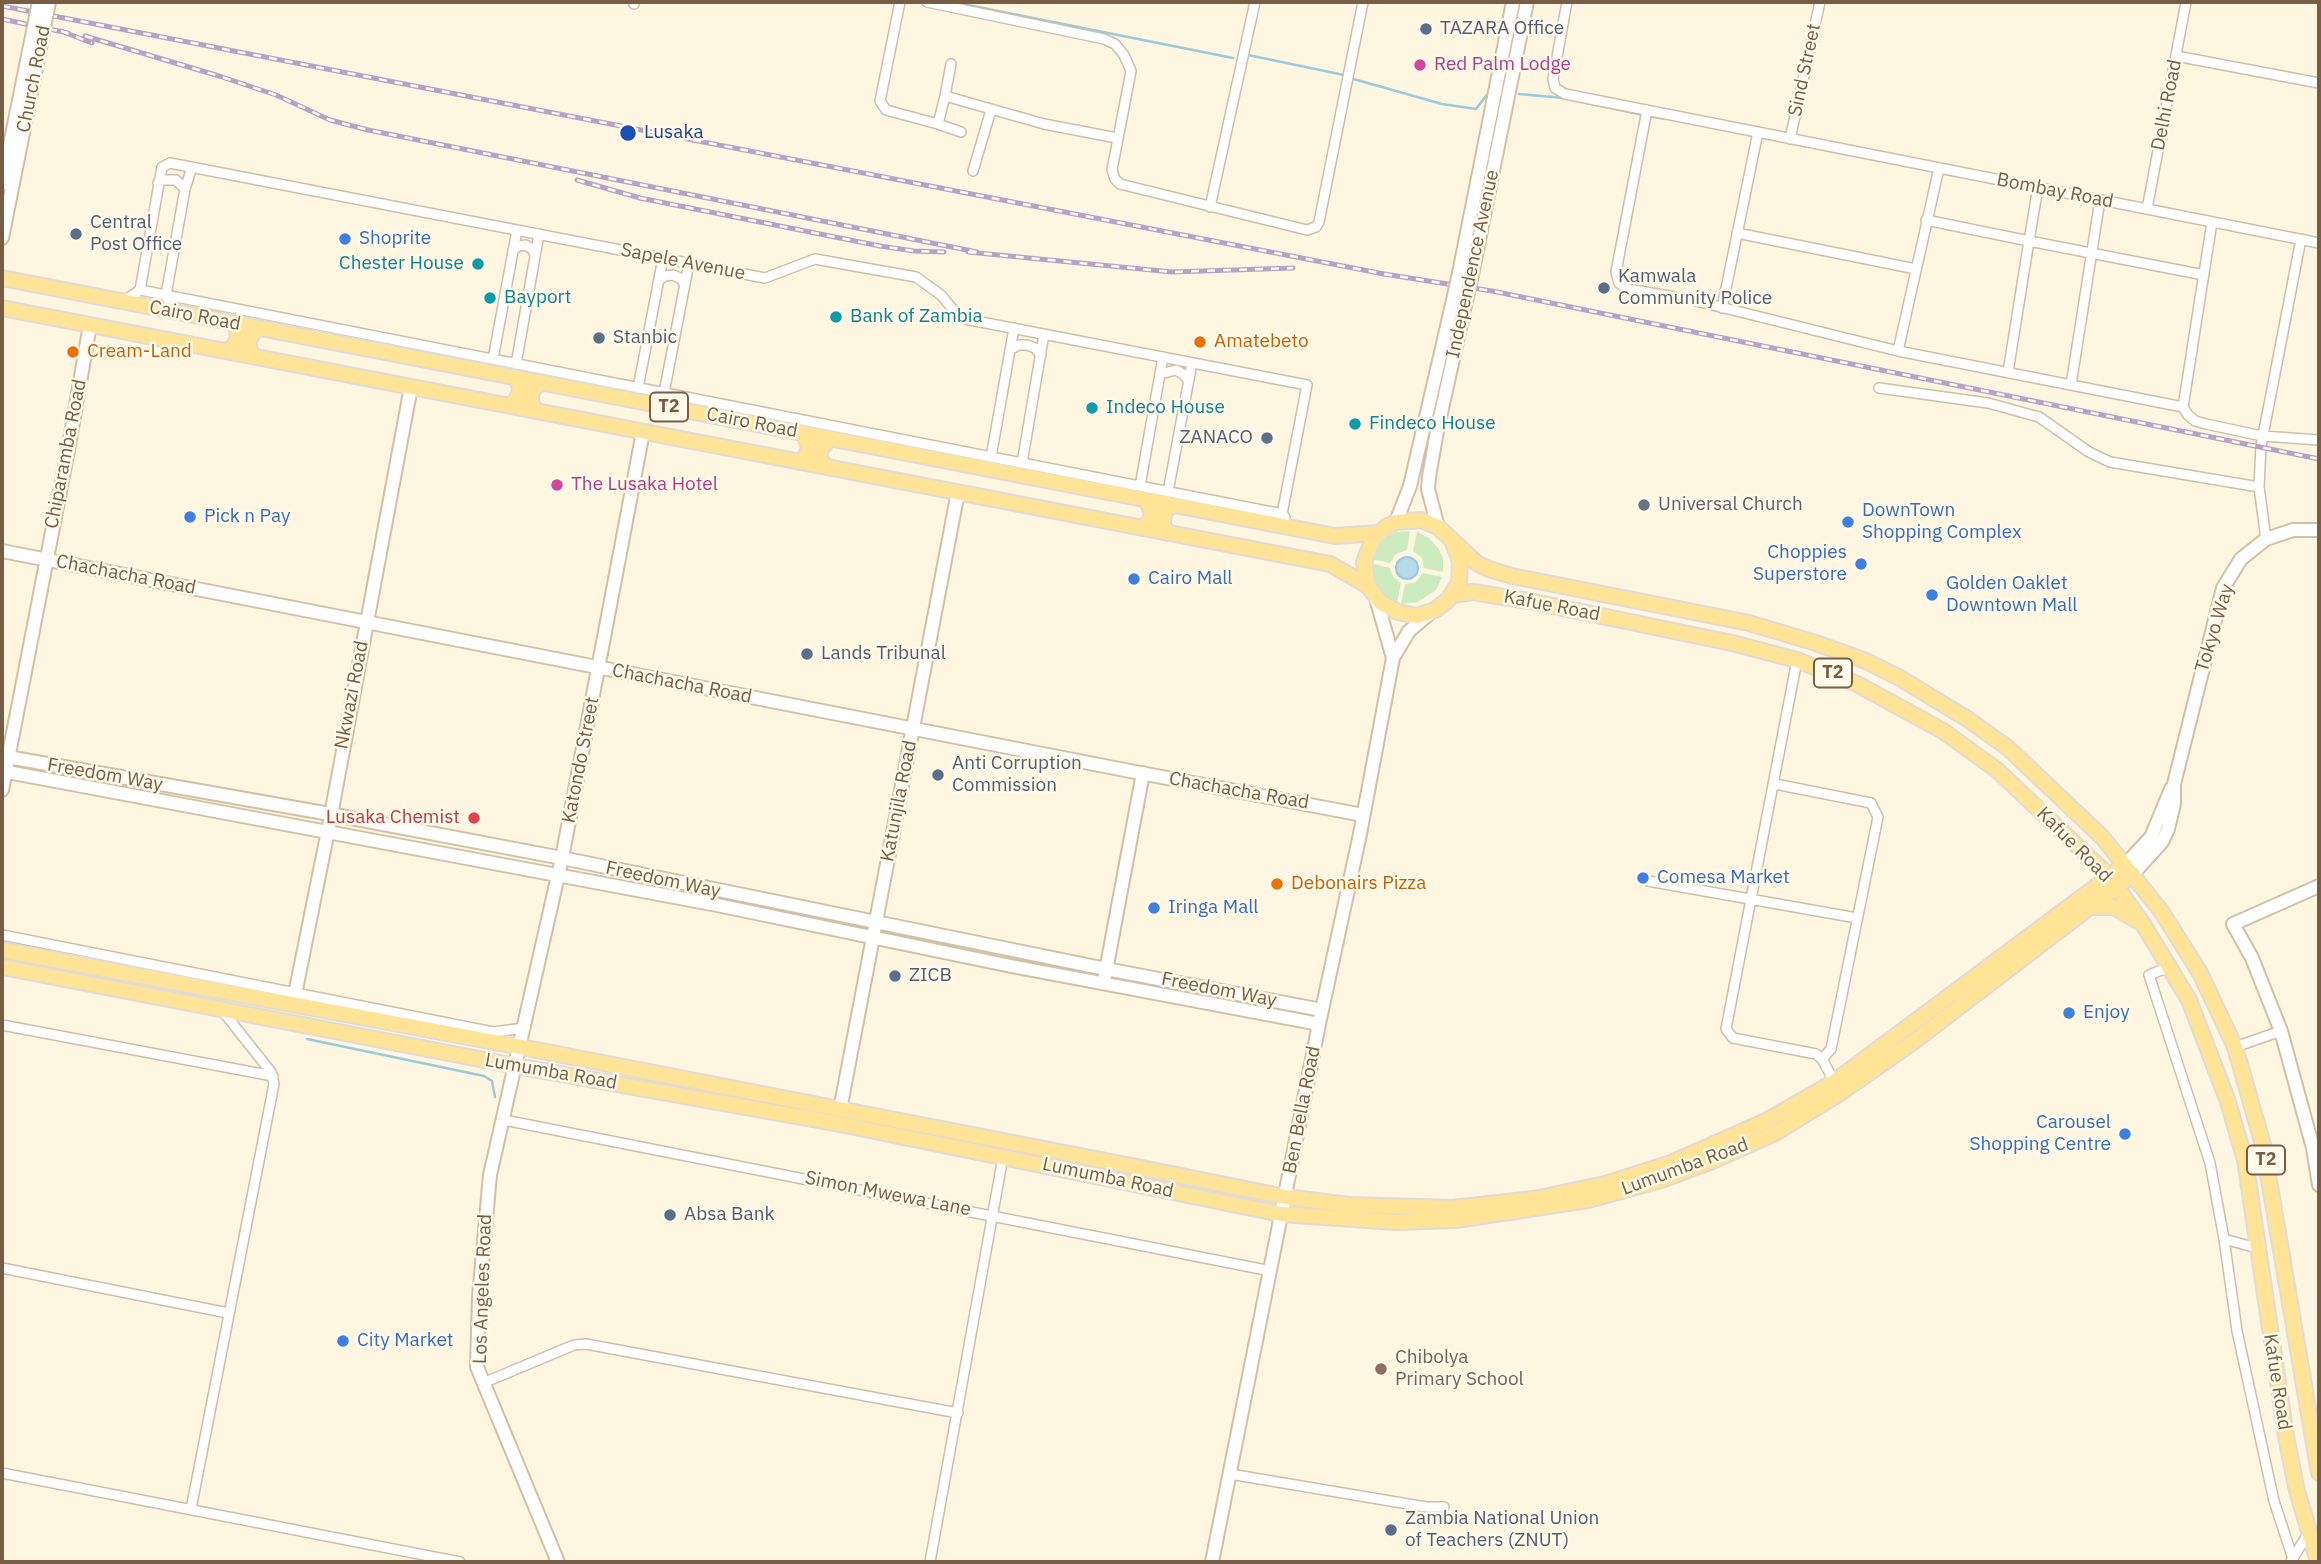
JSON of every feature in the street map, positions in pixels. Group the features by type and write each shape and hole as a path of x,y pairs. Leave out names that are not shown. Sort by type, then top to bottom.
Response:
{"main road":[{"name":"Church Road","path":"2,238 34,52 39,2"},
{"name":"Church Road","path":"2,184 34,52 50,2"},
{"name":"Independence Avenue","path":"1466,274 1513,2"},
{"name":"Independence Avenue","path":"1396,522 1410,486 1457,311 1527,2"},
{"path":"2,269 7,279"},
{"name":"Cairo Road","path":"7,279 439,363 515,371 541,383 615,390 724,418 830,438 864,439 1171,498 1335,536 1379,533"},
{"name":"Cairo Road","path":"2,307 1330,564 1372,592"},
{"name":"Independence Avenue","path":"1438,527 1428,489 1429,477 1457,311"},
{"path":"228,351 238,338 233,323"},
{"name":"Chiparamba Road","path":"2,790 5,757 69,445 90,325"},
{"path":"253,356 249,349 249,340 259,328"},
{"path":"510,406 520,392 515,371"},
{"path":"536,411 531,403 531,394 534,387 541,383"},
{"name":"Nkwazi Road","path":"294,998 411,387"},
{"name":"Katondo Street","path":"521,1047 562,858 643,432"},
{"path":"799,462 806,456 809,448 804,433"},
{"path":"825,467 820,459 820,450 830,438"},
{"name":"Katunjila Road","path":"840,1110 958,492"},
{"path":"1142,528 1149,522 1152,514 1144,493"},
{"path":"1168,533 1163,525 1163,516 1171,498"},
{"path":"1413,519 1438,527 1452,540 1461,568 1459,583 1452,596 1435,610 1417,616 1392,610 1372,592 1364,562 1369,546 1379,533 1396,522 1413,519"},
{"name":"Tokyo Way","path":"2129,869 2162,842 2168,829 2174,804 2174,784 2223,588 2241,559 2266,539 2293,530 2319,530"},
{"name":"Kafue Road","path":"1452,540 1478,564 1500,572 1749,623 1816,643 1866,662 1936,698 2008,748 2080,814 2129,869 2161,911 2200,973 2235,1047 2263,1145 2319,1473"},
{"name":"Chachacha Road","path":"2,551 1363,815"},
{"name":"Ben Bella Road","path":"1372,592 1393,658"},
{"name":"Kafue Road","path":"1452,596 1474,592 1529,601 1732,643 1797,660 1857,684 1942,732 1997,769 2112,881 2143,925 2189,1000 2227,1099 2245,1160 2286,1436 2308,1534 2318,1562"},
{"name":"Ben Bella Road","path":"1212,1562 1393,658 1409,631 1435,610"},
{"name":"Freedom Way","path":"5,757 562,858 1106,969 1322,1010"},
{"name":"Freedom Way","path":"3,772 717,905 1011,967 1319,1024"},
{"path":"1103,983 1143,773"},
{"path":"2085,852 2092,877 2091,890"},
{"name":"Lumumba Road","path":"2,967 516,1066 840,1124 1281,1214 1396,1222 1456,1220 1588,1200 1661,1180 1775,1133 1837,1088 2091,890 2112,881 2129,869"},
{"name":"Lumumba Road","path":"2,950 294,998 521,1047 1284,1198 1349,1205 1453,1208 1534,1199 1605,1184 1671,1164 1837,1088 1913,1042 2089,907 2112,881"},
{"path":"2319,886 2233,923 2252,958 2281,1031 2313,1148 2319,1185"},
{"path":"2089,907 2114,907 2143,925"},
{"path":"1011,967 1014,950"},
{"name":"Los Angeles Road","path":"521,1047 490,1175 479,1297 477,1361 483,1383 558,1562"}],"street":[{"path":"900,2 880,101 886,110 961,132"},
{"path":"927,2 1104,39 1115,44 1124,55 1131,71 1112,170 1120,184 1307,230 1316,227 1319,222 1363,2"},
{"path":"1210,207 1255,2"},
{"name":"Bombay Road","path":"1567,2 1553,79 1555,88 1565,94 2319,243"},
{"name":"Sind Street","path":"1790,138 1820,2"},
{"name":"Delhi Road","path":"2147,209 2186,2"},
{"path":"2176,56 2319,83"},
{"path":"938,124 951,64"},
{"path":"945,96 1052,126 1117,138"},
{"path":"973,171 991,110"},
{"path":"1647,110 1616,272 1619,284 1628,289 1692,300 1898,351 2183,407"},
{"path":"1721,308 1758,132"},
{"name":"Sapele Avenue","path":"158,184 162,167 170,163 765,278 815,259 916,277 941,295 960,318 1307,385 1282,514"},
{"path":"174,311 166,295 185,188 192,167"},
{"path":"1898,351 1939,168"},
{"path":"123,302 140,290 158,184 163,180 176,180 185,188"},
{"path":"2008,372 2038,187"},
{"path":"2071,385 2100,200"},
{"path":"1926,220 2204,275"},
{"path":"2212,222 2183,407 2195,421 2262,436 2319,440"},
{"path":"493,359 517,230"},
{"path":"1737,233 1916,269"},
{"path":"515,371 539,234"},
{"path":"2266,539 2259,487 2262,436 2301,239"},
{"path":"513,250 526,245 535,255"},
{"path":"638,388 663,258"},
{"path":"664,393 690,263"},
{"path":"659,280 673,275 680,278 685,285"},
{"path":"140,290 493,359 515,371 615,390 638,388 717,403 864,439 1021,463 1057,476"},
{"path":"312,338 330,327"},
{"path":"991,457 1014,328"},
{"path":"1021,463 1044,334"},
{"path":"1011,349 1018,345 1027,345 1035,348 1041,355"},
{"path":"426,346 439,363"},
{"path":"1144,493 1163,357"},
{"path":"1171,498 1192,363"},
{"path":"1160,374 1176,370 1183,373 1188,380"},
{"path":"1879,388 1988,403 2039,417 2089,452 2110,462 2259,487"},
{"path":"717,403 724,418"},
{"path":"1212,506 1282,514 1300,529"},
{"path":"1797,660 1727,1033 1733,1038 1816,1054 1822,1059 1837,1088"},
{"path":"1774,784 1871,803 1878,817 1831,1049 1822,1059"},
{"path":"1648,881 1857,918"},
{"path":"2,935 294,998 492,1032 525,1028"},
{"path":"2169,967 2149,975 2210,1163 2237,1331 2264,1459 2292,1561"},
{"path":"191,1509 274,1084 273,1076 219,1008"},
{"path":"2,1025 273,1076"},
{"path":"2235,1047 2281,1031"},
{"name":"Simon Mwewa Lane","path":"504,1120 1271,1271"},
{"path":"930,1562 1003,1157"},
{"path":"2224,1238 2257,1248"},
{"path":"2,1268 228,1314"},
{"path":"483,1383 574,1345 586,1344 958,1413"},
{"path":"2,1473 460,1562"},
{"path":"1230,1474 1426,1507 1444,1507"},
{"path":"2292,1561 2308,1534"}],"green space":[{"path":"1410,531 1407,550 1396,554 1390,563 1371,559 1383,539 1396,532"},
{"path":"1417,532 1429,538 1438,548 1443,558 1443,572 1424,568 1422,558 1413,551"},
{"path":"1370,563 1390,568 1393,577 1401,583 1397,603 1386,598 1373,582"},
{"path":"1423,573 1442,577 1436,590 1418,602 1401,604 1405,584 1416,582"}],"water":[{"path":"1407,557 1415,560 1418,568 1415,576 1407,579 1399,576 1396,568 1399,560"}],"waterway":[{"path":"953,2 1233,58"},
{"path":"1248,55 1344,75"},
{"path":"1350,78 1442,104 1476,109 1489,92"},
{"path":"1519,94 1564,98"},
{"path":"1578,101 1643,115"},
{"path":"1649,116 1665,119"},
{"path":"307,1039 484,1076 492,1081 495,1097"}],"railway":[{"path":"2,6 1384,274 1492,291 2319,459"},
{"path":"2,19 68,33"},
{"path":"61,31 92,43"},
{"path":"85,36 219,76 276,95 330,120 368,130 977,252"},
{"path":"577,180 640,198 880,246 944,252"},
{"path":"968,252 1172,272 1293,268"}],"place":[{"name":"TAZARA Office","path":"1426,29"},
{"name":"Red Palm Lodge","path":"1420,65"},
{"name":"Lusaka","path":"628,133"},
{"name":"Central Post Office","path":"76,234"},
{"name":"Shoprite","path":"345,239"},
{"name":"Chester House","path":"478,264"},
{"name":"Kamwala Community Police","path":"1604,288"},
{"name":"Bayport","path":"490,298"},
{"name":"Bank of Zambia","path":"836,317"},
{"name":"Stanbic","path":"599,338"},
{"name":"Amatebeto","path":"1200,342"},
{"name":"Cream-Land","path":"73,352"},
{"name":"Indeco House","path":"1092,408"},
{"name":"Findeco House","path":"1355,424"},
{"name":"ZANACO","path":"1267,438"},
{"name":"The Lusaka Hotel","path":"557,485"},
{"name":"Universal Church","path":"1644,505"},
{"name":"Pick n Pay","path":"190,517"},
{"name":"DownTown Shopping Complex","path":"1848,522"},
{"name":"Choppies Superstore","path":"1861,564"},
{"name":"Cairo Mall","path":"1134,579"},
{"name":"Golden Oaklet Downtown Mall","path":"1932,595"},
{"name":"Lands Tribunal","path":"807,654"},
{"name":"Anti Corruption Commission","path":"938,775"},
{"name":"Lusaka Chemist","path":"474,818"},
{"name":"Comesa Market","path":"1643,878"},
{"name":"Debonairs Pizza","path":"1277,884"},
{"name":"Iringa Mall","path":"1154,908"},
{"name":"ZICB","path":"895,976"},
{"name":"Enjoy","path":"2069,1013"},
{"name":"Carousel Shopping Centre","path":"2125,1134"},
{"name":"Absa Bank","path":"670,1215"},
{"name":"City Market","path":"343,1341"},
{"name":"Chibolya Primary School","path":"1381,1369"},
{"name":"Zambia National Union of Teachers (ZNUT)","path":"1391,1530"}]}
